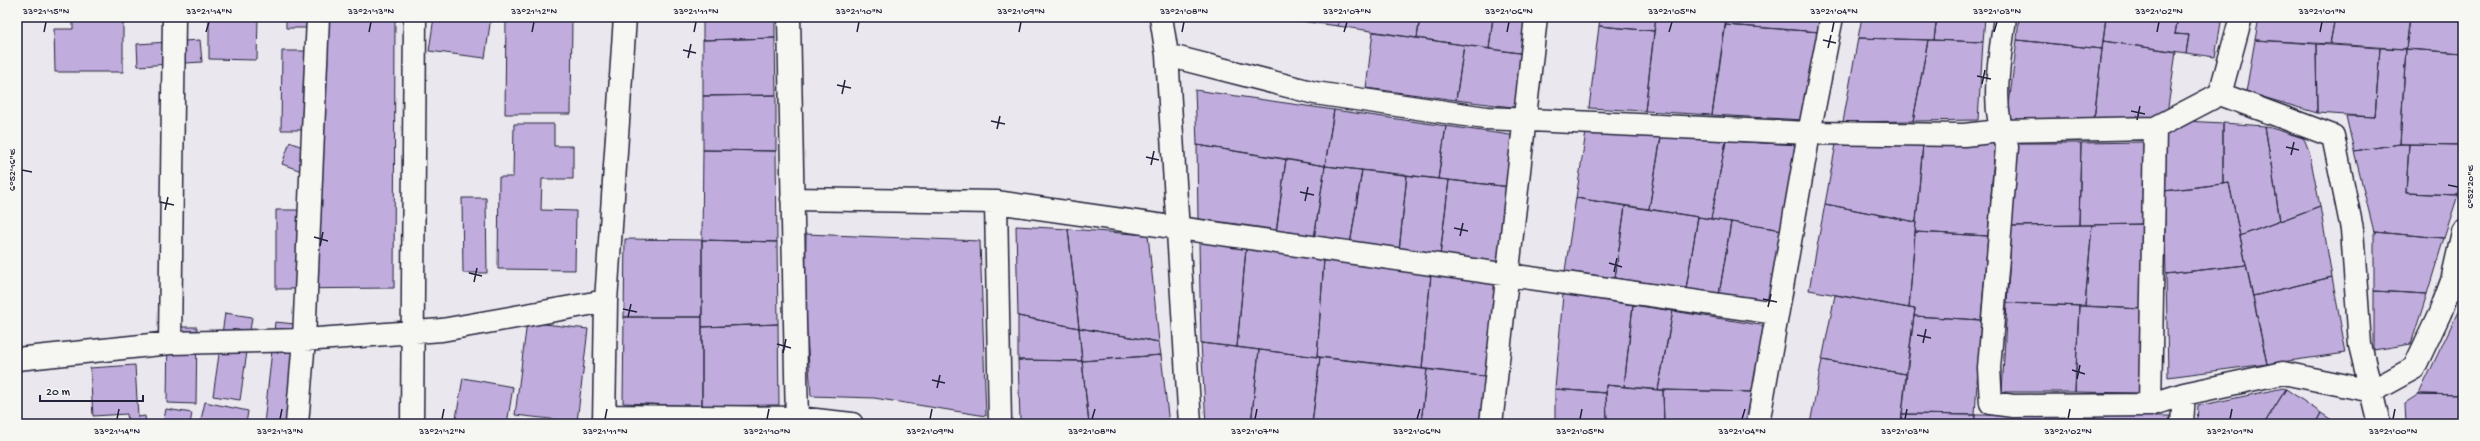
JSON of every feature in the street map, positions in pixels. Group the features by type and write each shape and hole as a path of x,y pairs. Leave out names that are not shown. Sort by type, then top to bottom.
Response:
{"street":[{"path":"170,343 174,17"},
{"path":"297,424 304,340 318,17"},
{"path":"412,424 415,17"},
{"path":"625,17 606,301 604,420 797,421 852,424"},
{"path":"789,17 797,421"},
{"path":"1160,17 1167,55 1190,424"},
{"path":"1491,424 1506,276 1526,120 1536,17"},
{"path":"1758,424 1808,133 1832,17"},
{"path":"2005,17 1996,89 2000,131 2007,146 1989,368 1992,403 2013,406 2150,405 2184,394 2283,373 2372,391 2414,368 2452,281 2463,232"},
{"path":"1167,55 1315,93 1486,118 1808,133 1964,135 2000,131 2156,128 2220,94 2241,17"},
{"path":"2220,94 2333,136 2352,229 2360,345 2379,424"},
{"path":"2150,405 2156,128"},
{"path":"792,199 996,202 1506,276 1776,313"},
{"path":"996,202 1000,424"},
{"path":"17,359 170,343 304,340 442,330 606,301"},
{"path":"2182,424 2184,394"}],"building":[{"path":"73,17 123,17 123,72 55,72 54,29 73,29"},
{"path":"209,17 258,17 257,60 209,59"},
{"path":"286,17 395,17 394,288 276,289 276,210 310,210 310,130 281,130 282,51 314,51 314,28 286,28"},
{"path":"434,17 491,17 485,58 429,51"},
{"path":"506,17 572,17 571,114 505,114"},
{"path":"703,17 775,17 775,38 703,40"},
{"path":"1271,17 1339,17 1338,26"},
{"path":"1339,17 1420,17 1417,38 1338,26"},
{"path":"1420,17 1493,17 1489,49 1417,38"},
{"path":"1493,17 1530,17 1526,54 1489,49"},
{"path":"1600,17 1656,17 1654,31 1599,26"},
{"path":"1656,17 1727,17 1712,115 1645,111"},
{"path":"1726,17 1823,17 1820,32 1725,25"},
{"path":"1862,17 1937,17 1934,40 1858,38"},
{"path":"1937,17 1985,17 1983,42 1934,40"},
{"path":"2019,17 2106,17 2102,49 2017,40"},
{"path":"2106,17 2178,17 2175,34 2189,35 2186,53 2103,41"},
{"path":"2178,17 2222,17 2215,57 2186,53 2189,35 2175,34"},
{"path":"2259,17 2335,17 2330,44 2255,40"},
{"path":"2335,17 2410,17 2406,49 2330,44"},
{"path":"2410,17 2463,17 2463,53 2406,49"},
{"path":"1725,25 1820,32 1804,120 1712,115"},
{"path":"1599,26 1654,31 1645,111 1589,108"},
{"path":"1373,32 1464,45 1456,100 1366,88"},
{"path":"775,38 776,95 703,96 703,40"},
{"path":"1858,38 1928,40 1913,121 1843,122"},
{"path":"200,40 202,62 138,66 137,44"},
{"path":"1928,40 1983,42 1978,120 1913,121"},
{"path":"2017,40 2102,49 2094,120 2007,121"},
{"path":"2255,40 2316,44 2317,113 2246,92"},
{"path":"2103,41 2176,52 2167,114 2145,120 2094,120"},
{"path":"2316,44 2380,48 2375,117 2317,113"},
{"path":"1464,45 1526,54 1520,108 1456,100"},
{"path":"2380,48 2406,49 2400,144 2354,151 2346,116 2375,117"},
{"path":"2406,49 2463,53 2463,145 2400,144"},
{"path":"1195,90 1334,110 1325,166 1197,145"},
{"path":"776,95 776,151 703,150 703,96"},
{"path":"1334,110 1446,126 1438,179 1325,166"},
{"path":"2184,121 2223,123 2223,184 2164,191 2163,131"},
{"path":"2223,123 2265,126 2280,221 2240,236 2229,183 2223,184"},
{"path":"514,124 554,124 554,146 573,146 573,179 542,179 541,210 576,211 575,270 498,269 499,177 513,177"},
{"path":"1446,126 1517,136 1511,187 1438,179"},
{"path":"2265,126 2303,138 2309,151 2320,206 2280,221"},
{"path":"1586,132 1661,137 1649,209 1576,198"},
{"path":"1661,137 1726,141 1711,219 1649,209"},
{"path":"1726,141 1799,145 1783,230 1711,219"},
{"path":"290,142 312,151 304,172 282,164"},
{"path":"2146,142 2144,224 2079,225 2081,143"},
{"path":"1995,143 1988,236 1915,232 1923,144"},
{"path":"2016,143 2081,143 2079,225 2012,226"},
{"path":"1836,144 1923,144 1916,222 1825,204"},
{"path":"2409,144 2406,193 2458,195 2444,238 2374,232 2354,151"},
{"path":"2409,144 2463,145 2458,195 2406,193"},
{"path":"1197,145 1286,159 1276,233 1198,221"},
{"path":"703,150 776,151 777,242 702,240"},
{"path":"1286,159 1325,166 1314,239 1276,233"},
{"path":"1325,166 1362,170 1350,245 1314,239"},
{"path":"1362,170 1407,175 1399,251 1350,245"},
{"path":"1407,175 1449,180 1440,256 1399,251"},
{"path":"1449,180 1511,187 1502,263 1440,256"},
{"path":"2229,183 2246,265 2166,274 2164,191"},
{"path":"462,198 486,198 487,273 463,273"},
{"path":"1576,198 1625,206 1615,278 1565,271"},
{"path":"1825,204 1916,222 1909,308 1809,290"},
{"path":"1625,206 1698,217 1686,289 1615,278"},
{"path":"2320,206 2332,277 2253,296 2240,236"},
{"path":"1698,217 1731,222 1719,295 1686,289"},
{"path":"1731,222 1783,230 1770,303 1719,295"},
{"path":"2144,224 2142,309 2085,306 2092,225"},
{"path":"2092,225 2085,306 2007,303 2012,226"},
{"path":"1016,226 1068,229 1079,328 1018,316"},
{"path":"1068,229 1148,235 1159,342 1079,328"},
{"path":"1915,232 1988,236 1981,320 1914,316 1915,309 1909,308"},
{"path":"2374,232 2444,238 2427,294 2374,291"},
{"path":"806,234 980,241 986,416 874,398 811,396 805,305"},
{"path":"625,239 702,240 702,317 624,317"},
{"path":"702,240 777,242 778,324 702,327"},
{"path":"1199,242 1246,249 1237,347 1201,343"},
{"path":"1246,249 1324,259 1317,357 1237,347"},
{"path":"1324,259 1431,274 1422,369 1317,357"},
{"path":"2246,265 2267,364 2168,377 2166,274"},
{"path":"1431,274 1500,283 1491,377 1422,369"},
{"path":"2332,277 2346,353 2267,364 2253,296"},
{"path":"2374,291 2427,294 2411,344 2374,350"},
{"path":"1563,294 1633,305 1624,387 1606,385 1606,393 1555,389"},
{"path":"1835,295 1915,309 1906,374 1822,360"},
{"path":"2463,301 2463,395 2419,394"},
{"path":"2007,303 2079,306 2075,392 2002,392"},
{"path":"1633,305 1673,311 1658,390 1624,387"},
{"path":"2079,306 2142,309 2140,393 2075,392"},
{"path":"1673,311 1766,326 1753,392 1658,390"},
{"path":"225,313 252,317 240,400 213,396"},
{"path":"1018,316 1079,328 1082,361 1018,360"},
{"path":"1914,316 1981,320 1975,415 1902,414"},
{"path":"624,317 702,317 702,406 623,403"},
{"path":"275,322 305,325 295,424 264,424"},
{"path":"527,322 588,329 577,422 515,415"},
{"path":"778,324 779,405 702,406 702,327"},
{"path":"168,327 197,327 196,404 167,403"},
{"path":"1079,328 1159,342 1161,355 1082,361"},
{"path":"1201,343 1259,350 1251,424 1206,424"},
{"path":"1259,350 1320,357 1312,424 1251,424"},
{"path":"1161,355 1169,424 1089,424 1082,361"},
{"path":"1320,357 1427,369 1421,424 1312,424"},
{"path":"1018,360 1082,361 1089,424 1051,424 1020,420"},
{"path":"1822,360 1906,374 1901,424 1810,424"},
{"path":"135,365 138,417 145,416 146,424 128,424 127,414 93,416 90,368"},
{"path":"1427,369 1491,377 1487,424 1421,424"},
{"path":"463,378 513,387 507,424 455,424"},
{"path":"1606,385 1663,390 1664,424 1607,424"},
{"path":"2283,388 2286,389 2264,424 2197,424 2198,406"},
{"path":"1555,389 1606,393 1607,424 1555,424"},
{"path":"2286,389 2321,413 2315,424 2264,424"},
{"path":"1663,390 1753,392 1748,424 1664,424"},
{"path":"2419,394 2463,395 2463,424 2406,424 2405,403"},
{"path":"205,402 248,411 246,424 200,424"},
{"path":"166,409 192,413 190,424 163,424"},
{"path":"2321,413 2338,424 2315,424"},
{"path":"1902,414 1975,415 1974,424 1901,424"},
{"path":"1975,415 2067,415 2067,424 1974,424"},
{"path":"2067,415 2170,416 2169,424 2067,424"}]}
